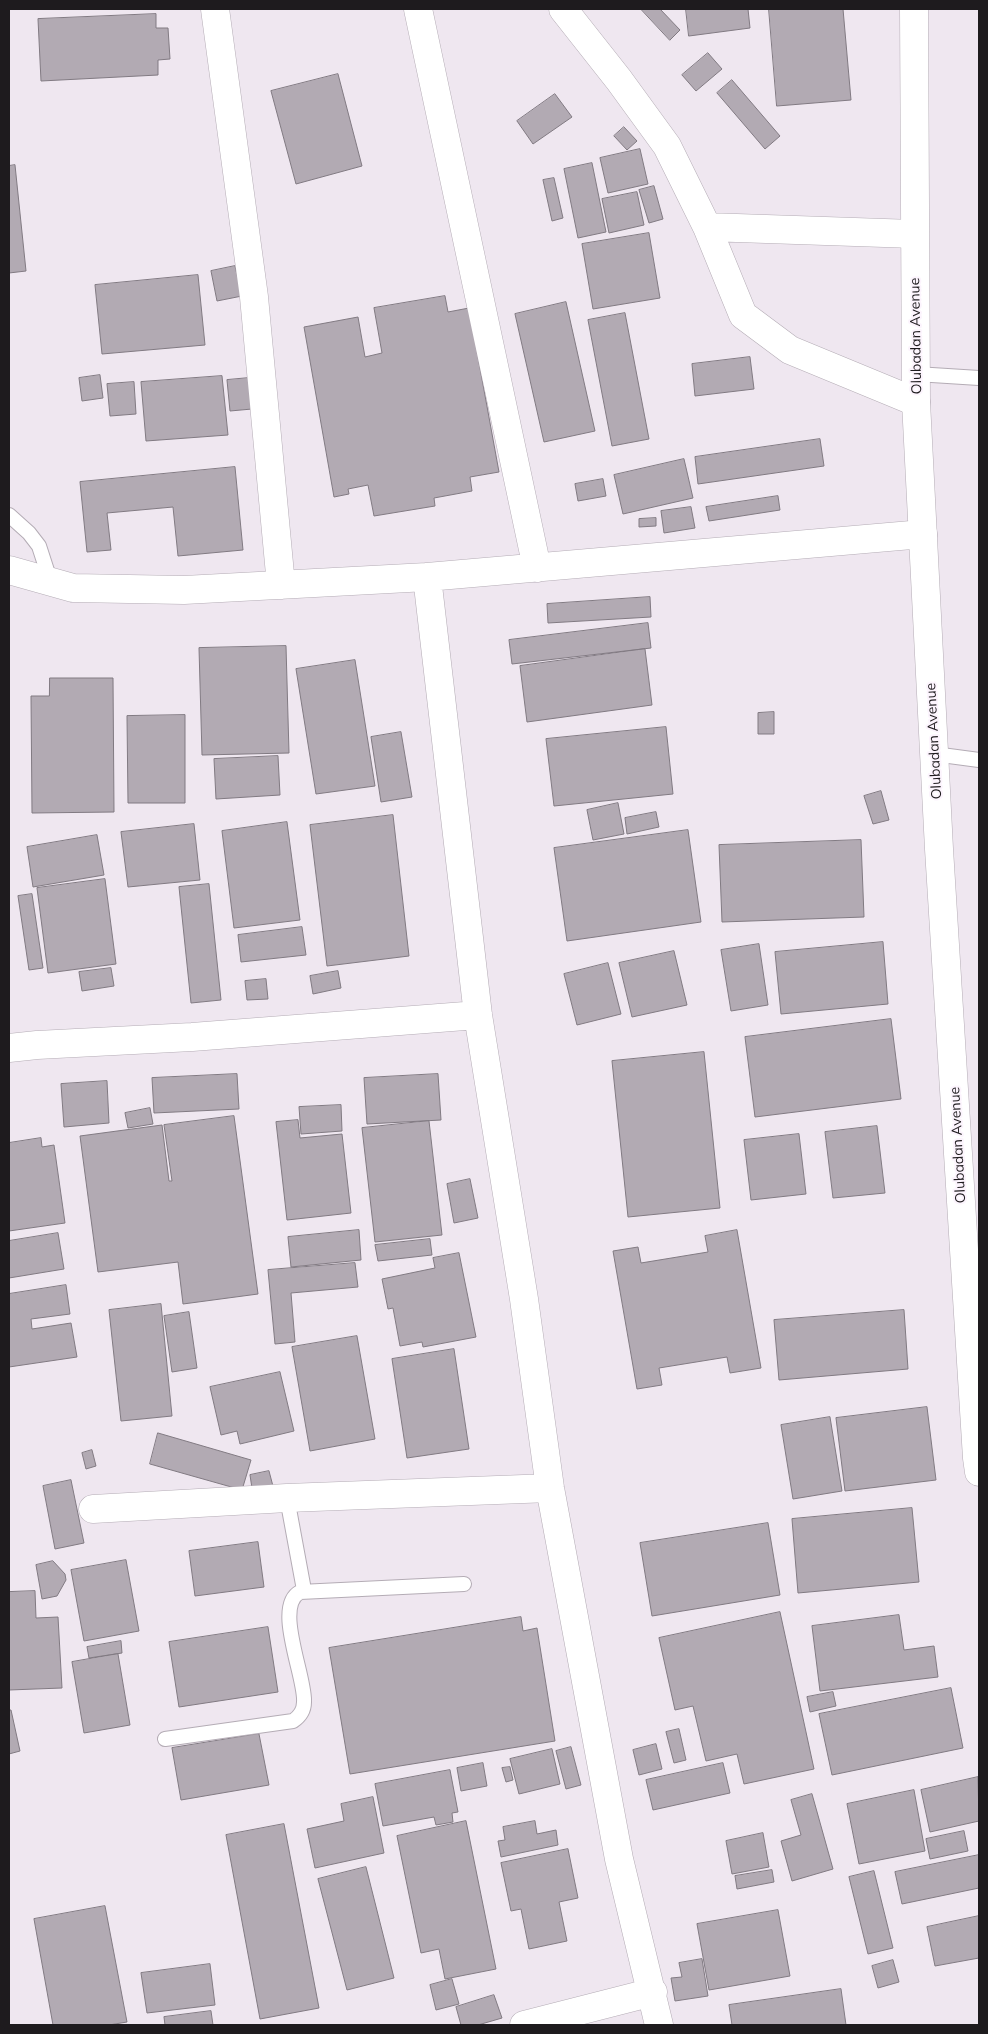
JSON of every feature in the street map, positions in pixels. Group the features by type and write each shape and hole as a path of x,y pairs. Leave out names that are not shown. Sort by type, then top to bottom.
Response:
{"street":[{"path":"215,9 254,297 281,585"},
{"path":"418,9 536,568"},
{"path":"563,9 619,80 666,146 707,227 743,315 790,350 916,402"},
{"name":"Olubadan Avenue","path":"914,9 916,402 934,754 979,1472"},
{"path":"707,227 914,234"},
{"path":"9,570 73,588 184,590 427,577 923,534"},
{"path":"427,577 478,1015 524,1299 550,1488 619,1858 653,1992 659,2025"},
{"path":"9,1048 192,1037 478,1015"},
{"path":"93,1509 287,1498 550,1488"},
{"path":"524,2025 653,1992"}],"lane":[{"path":"916,374 979,378"},
{"path":"9,514 29,533 39,546 51,582"},
{"path":"934,754 979,760"},
{"path":"287,1498 304,1590"},
{"path":"165,1739 292,1721 299,1716 304,1703 289,1624 295,1594 304,1590 464,1584"}],"building":[{"path":"641,9 660,9 680,30 670,40"},
{"path":"686,9 748,9 750,28 689,36"},
{"path":"769,9 843,9 851,100 777,106"},
{"path":"156,14 156,28 168,28 170,59 158,60 158,75 41,81 38,19"},
{"path":"708,53 722,69 696,91 682,75"},
{"path":"338,74 362,166 296,184 271,91"},
{"path":"732,80 780,136 765,149 717,93"},
{"path":"555,94 572,117 533,144 517,121"},
{"path":"624,127 637,141 627,150 614,136"},
{"path":"640,149 648,184 608,193 600,158"},
{"path":"592,163 606,232 578,238 564,169"},
{"path":"15,165 26,271 9,273 9,166"},
{"path":"554,178 563,218 552,221 543,180"},
{"path":"654,186 663,219 649,223 639,190"},
{"path":"637,192 644,225 609,233 602,199"},
{"path":"649,233 660,298 593,309 582,244"},
{"path":"235,266 242,296 217,301 211,271"},
{"path":"198,275 205,345 102,354 95,285"},
{"path":"445,296 448,312 469,308 499,472 470,477 472,491 434,498 435,506 374,516 368,485 348,489 349,494 334,497 304,327 358,317 365,357 382,353 374,308"},
{"path":"566,302 595,431 544,442 515,314"},
{"path":"625,313 649,439 612,446 588,320"},
{"path":"750,357 754,389 695,396 692,364"},
{"path":"100,375 103,398 82,401 79,378"},
{"path":"222,376 228,435 146,441 141,382"},
{"path":"249,378 252,409 230,411 227,380"},
{"path":"134,382 136,414 110,416 107,384"},
{"path":"820,439 824,466 698,484 695,457"},
{"path":"684,459 693,498 623,514 614,475"},
{"path":"235,467 243,550 178,556 173,507 107,513 111,550 87,552 80,482"},
{"path":"603,479 606,496 578,501 575,484"},
{"path":"778,496 780,510 709,521 706,507"},
{"path":"691,507 695,528 664,533 661,511"},
{"path":"656,518 656,526 639,527 639,519"},
{"path":"650,597 651,617 548,623 547,604"},
{"path":"648,623 651,648 512,664 509,640"},
{"path":"286,646 289,753 202,755 199,648"},
{"path":"645,649 652,705 527,722 520,666"},
{"path":"355,660 375,786 316,794 296,669"},
{"path":"50,678 113,678 114,812 32,813 31,696 49,696"},
{"path":"774,712 774,734 758,734 758,713"},
{"path":"185,715 185,803 128,803 127,716"},
{"path":"666,727 673,794 554,806 546,739"},
{"path":"401,732 412,797 381,802 371,737"},
{"path":"278,756 280,795 216,799 214,759"},
{"path":"881,791 889,820 873,824 864,796"},
{"path":"618,803 624,834 593,840 587,810"},
{"path":"656,812 659,827 627,834 625,818"},
{"path":"393,815 409,956 327,966 310,825"},
{"path":"287,822 300,920 234,928 222,831"},
{"path":"194,824 200,880 128,887 121,832"},
{"path":"688,830 701,922 567,941 554,848"},
{"path":"97,835 104,875 33,887 27,847"},
{"path":"861,840 864,917 722,922 719,845"},
{"path":"105,879 116,964 48,973 37,888"},
{"path":"209,884 221,1000 191,1003 179,887"},
{"path":"32,894 43,968 29,970 18,896"},
{"path":"302,927 306,955 241,962 238,935"},
{"path":"883,942 888,1004 781,1014 775,952"},
{"path":"759,944 768,1005 731,1011 721,950"},
{"path":"674,951 687,1005 632,1017 619,963"},
{"path":"608,963 621,1014 577,1025 564,974"},
{"path":"111,968 114,986 82,991 79,972"},
{"path":"338,971 341,988 313,994 310,976"},
{"path":"266,979 268,999 247,1000 245,981"},
{"path":"891,1019 901,1099 755,1117 745,1037"},
{"path":"704,1052 720,1208 628,1217 612,1061"},
{"path":"237,1074 239,1109 154,1113 152,1078"},
{"path":"438,1074 441,1120 367,1124 364,1078"},
{"path":"107,1081 109,1123 64,1127 61,1084"},
{"path":"341,1105 342,1131 301,1134 299,1107"},
{"path":"150,1108 153,1124 128,1128 125,1113"},
{"path":"234,1116 258,1294 183,1304 178,1262 98,1272 80,1136 162,1125 169,1181 172,1181 164,1125"},
{"path":"298,1120 300,1138 342,1134 351,1213 287,1220 276,1122"},
{"path":"429,1121 442,1235 375,1242 362,1128"},
{"path":"877,1126 885,1193 833,1198 825,1132"},
{"path":"799,1134 806,1194 751,1200 744,1140"},
{"path":"41,1138 42,1147 54,1145 65,1223 9,1231 9,1143"},
{"path":"470,1179 478,1218 454,1223 447,1184"},
{"path":"359,1230 361,1260 291,1267 288,1237"},
{"path":"737,1230 761,1368 730,1373 727,1357 659,1368 662,1385 637,1389 613,1251 638,1247 641,1263 708,1252 705,1236"},
{"path":"58,1233 64,1269 9,1278 9,1241"},
{"path":"430,1239 432,1255 378,1261 375,1245"},
{"path":"459,1253 476,1337 423,1347 422,1342 400,1346 393,1308 388,1309 382,1279 435,1268 433,1258"},
{"path":"355,1263 358,1287 291,1293 295,1342 275,1344 268,1270"},
{"path":"66,1285 70,1314 31,1319 32,1329 71,1323 77,1357 9,1367 9,1294"},
{"path":"161,1304 172,1416 121,1421 109,1310"},
{"path":"904,1310 908,1369 779,1380 774,1320"},
{"path":"189,1312 197,1368 172,1372 164,1316"},
{"path":"357,1336 375,1439 310,1451 292,1347"},
{"path":"454,1349 469,1449 407,1458 392,1359"},
{"path":"280,1372 294,1431 240,1444 237,1431 221,1435 210,1387"},
{"path":"927,1407 936,1480 845,1491 836,1418"},
{"path":"830,1417 842,1491 793,1499 781,1425"},
{"path":"158,1433 251,1460 242,1490 150,1464"},
{"path":"92,1450 96,1466 86,1469 82,1453"},
{"path":"269,1471 274,1490 253,1495 250,1475"},
{"path":"71,1480 84,1543 55,1549 43,1486"},
{"path":"912,1508 919,1582 798,1593 792,1519"},
{"path":"768,1523 780,1595 652,1616 640,1543"},
{"path":"258,1542 264,1587 195,1596 189,1551"},
{"path":"126,1560 139,1631 84,1641 71,1570"},
{"path":"53,1561 65,1574 66,1580 57,1596 42,1599 36,1565"},
{"path":"35,1591 36,1618 58,1617 62,1688 9,1690 9,1592"},
{"path":"780,1612 814,1769 744,1784 737,1754 706,1761 693,1706 675,1710 659,1638"},
{"path":"899,1615 904,1650 934,1646 938,1677 820,1691 812,1626"},
{"path":"521,1617 523,1631 537,1628 555,1741 350,1774 329,1648"},
{"path":"268,1627 278,1692 179,1707 169,1642"},
{"path":"121,1641 122,1653 89,1658 87,1647"},
{"path":"118,1654 130,1725 84,1733 72,1662"},
{"path":"951,1688 963,1748 832,1775 819,1714"},
{"path":"833,1692 836,1706 810,1712 807,1697"},
{"path":"9,1710 11,1710 20,1751 9,1754"},
{"path":"679,1729 686,1760 674,1763 666,1732"},
{"path":"259,1734 269,1785 181,1800 172,1748"},
{"path":"656,1744 662,1769 639,1775 633,1750"},
{"path":"571,1747 581,1785 566,1789 556,1751"},
{"path":"552,1749 560,1784 519,1794 510,1759"},
{"path":"483,1763 487,1786 461,1791 457,1768"},
{"path":"723,1763 730,1793 653,1810 646,1780"},
{"path":"510,1767 513,1780 506,1782 502,1768"},
{"path":"450,1770 458,1812 452,1813 453,1822 436,1825 434,1817 383,1826 375,1784"},
{"path":"978,1777 979,1821 930,1832 921,1790"},
{"path":"914,1790 925,1851 859,1864 847,1804"},
{"path":"812,1794 833,1869 792,1881 781,1841 801,1835 791,1800"},
{"path":"373,1797 384,1853 315,1868 307,1829 344,1821 341,1804"},
{"path":"466,1821 496,1969 445,1979 439,1949 421,1953 397,1836"},
{"path":"535,1821 537,1834 556,1830 558,1845 501,1857 498,1841 505,1840 503,1827"},
{"path":"284,1824 319,2008 260,2019 226,1835"},
{"path":"964,1831 968,1851 930,1859 926,1839"},
{"path":"763,1833 769,1867 732,1874 726,1841"},
{"path":"568,1849 578,1898 559,1902 567,1941 529,1949 521,1909 511,1911 501,1863"},
{"path":"979,1855 979,1888 902,1904 895,1872"},
{"path":"366,1867 394,1978 347,1990 318,1879"},
{"path":"772,1870 774,1882 737,1889 735,1876"},
{"path":"874,1871 893,1948 868,1954 849,1877"},
{"path":"105,1906 127,2022 109,2025 53,2025 34,1919"},
{"path":"778,1910 790,1976 709,1990 697,1924"},
{"path":"979,1916 979,1958 935,1966 927,1927"},
{"path":"702,1959 708,1996 675,2001 671,1978 682,1977 679,1963"},
{"path":"893,1960 899,1982 878,1988 872,1966"},
{"path":"210,1964 215,2005 147,2013 141,1973"},
{"path":"452,1979 459,2004 436,2010 430,1985"},
{"path":"841,1989 846,2025 732,2025 729,2005"},
{"path":"494,1995 502,2018 478,2025 461,2025 456,2007"},
{"path":"211,2011 213,2025 165,2025 164,2017"}]}
